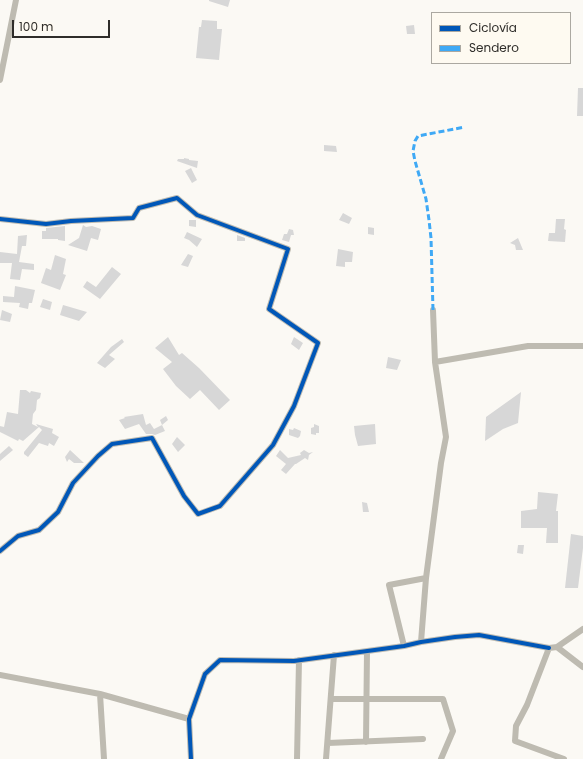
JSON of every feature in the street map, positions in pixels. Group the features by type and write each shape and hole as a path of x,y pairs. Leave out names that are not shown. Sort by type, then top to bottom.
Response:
{"street":[{"path":"0,80 16,0"},
{"path":"0,220 46,224 71,221 133,218 139,208 177,198 197,215 288,249 269,309 318,343 294,406 273,446 220,506 198,514 184,496 152,438 112,444 98,456 73,483 58,512 39,530 18,536 0,551"},
{"path":"421,642 426,578 441,463 446,437 435,362 433,310"},
{"path":"435,362 528,346 583,346"},
{"path":"404,646 390,585 426,578"},
{"path":"191,759 189,719 205,674 220,660 299,660 404,646 456,637 480,635 549,648 557,647 583,629"},
{"path":"557,647 583,667"},
{"path":"549,648 527,705 516,726 515,741 564,759"},
{"path":"366,742 367,651"},
{"path":"326,759 334,655"},
{"path":"297,759 299,660"},
{"path":"0,676 100,694 189,719"},
{"path":"100,694 104,759"},
{"path":"331,699 443,699 453,731 441,759"},
{"path":"328,743 423,739"}],"building":[{"path":"209,0 230,0 228,7"},
{"path":"202,20 217,21 217,29 222,29 219,60 196,58 199,27 201,27"},
{"path":"414,25 415,34 407,34 406,26"},
{"path":"578,88 583,88 583,116 577,116"},
{"path":"324,145 336,146 337,152 324,151"},
{"path":"184,158 198,161 197,168 177,161 178,159"},
{"path":"191,168 197,180 192,183 185,171"},
{"path":"343,213 352,218 349,224 339,220"},
{"path":"556,219 565,219 565,242 548,241 549,233 555,233"},
{"path":"189,220 196,220 196,227 189,226"},
{"path":"83,225 86,227 92,226 101,229 98,240 91,238 87,251 68,245 79,238"},
{"path":"65,226 65,241 58,239 42,239 42,231 46,231 46,228"},
{"path":"368,227 374,228 374,235 368,234"},
{"path":"289,229 293,230 294,235 291,235 289,242 282,240 284,234 287,234"},
{"path":"187,232 202,239 197,247 189,240 184,238"},
{"path":"27,235 26,246 22,246 19,262 34,264 34,270 22,269 20,280 10,279 12,263 0,263 0,252 17,254 18,236"},
{"path":"237,235 245,238 245,241 237,241"},
{"path":"518,238 523,250 516,250 515,245 510,243"},
{"path":"338,249 353,252 352,262 345,262 345,267 336,266"},
{"path":"188,254 193,256 188,267 181,265"},
{"path":"55,255 66,259 63,274 66,275 60,290 41,283 46,268 51,270"},
{"path":"112,267 121,274 100,299 83,287 87,281 96,287"},
{"path":"15,286 35,290 32,303 29,303 28,309 19,307 20,303 3,302 3,296 14,297"},
{"path":"43,299 52,302 50,310 40,307"},
{"path":"63,305 87,312 79,321 60,315"},
{"path":"2,310 12,314 10,322 0,320"},
{"path":"168,337 179,355 182,353 199,368 230,400 219,410 200,390 190,399 176,386 163,369 172,362 155,348"},
{"path":"294,337 303,343 299,350 291,344"},
{"path":"122,339 124,342 109,355 115,359 105,368 97,363 111,347"},
{"path":"388,357 401,360 397,370 386,368"},
{"path":"20,390 26,390 30,393 31,391 41,393 40,398 37,400 32,424 38,427 36,424 53,429 52,433 59,437 54,446 49,443 48,446 39,443 28,457 24,454 24,452 42,430 39,427 23,441 19,439 18,441 0,432 0,426 4,427 7,412 18,414"},
{"path":"521,392 518,423 503,429 485,441 486,417"},
{"path":"143,414 146,425 150,423 154,429 162,425 165,431 155,435 146,434 139,424 125,429 119,420 125,418 124,417"},
{"path":"166,416 168,420 162,425 160,420"},
{"path":"314,424 319,426 319,433 316,433 316,435 311,434 311,428 314,427"},
{"path":"375,424 376,444 358,446 354,426"},
{"path":"294,428 301,431 298,438 289,435 289,429 293,430"},
{"path":"177,437 185,445 178,452 172,444"},
{"path":"9,446 13,450 0,461 0,454"},
{"path":"70,450 84,463 74,463 69,459 67,462 65,457"},
{"path":"280,450 288,458 301,455 300,453 304,450 309,453 313,452 309,455 308,460 305,458 295,464 286,474 281,470 286,464 276,456"},
{"path":"538,492 558,494 556,511 558,511 558,543 546,543 547,528 521,528 521,511 537,509"},
{"path":"362,502 367,503 369,512 363,512"},
{"path":"571,534 583,536 578,588 565,588"},
{"path":"518,545 524,545 523,554 517,553"}],"marked path":[{"path":"433,310 429,220 426,199 413,151 415,141 418,136 465,127"}],"cycle path":[{"path":"0,219 46,224 71,221 133,218 139,208 177,198 197,215 288,249 269,309 318,343 294,406 273,445 220,506 198,514 184,496 152,438 112,444 98,456 73,483 58,512 39,530 18,536 0,551"},
{"path":"191,759 189,719 205,674 220,660 294,661 404,646 455,637 479,635 549,648"}]}
